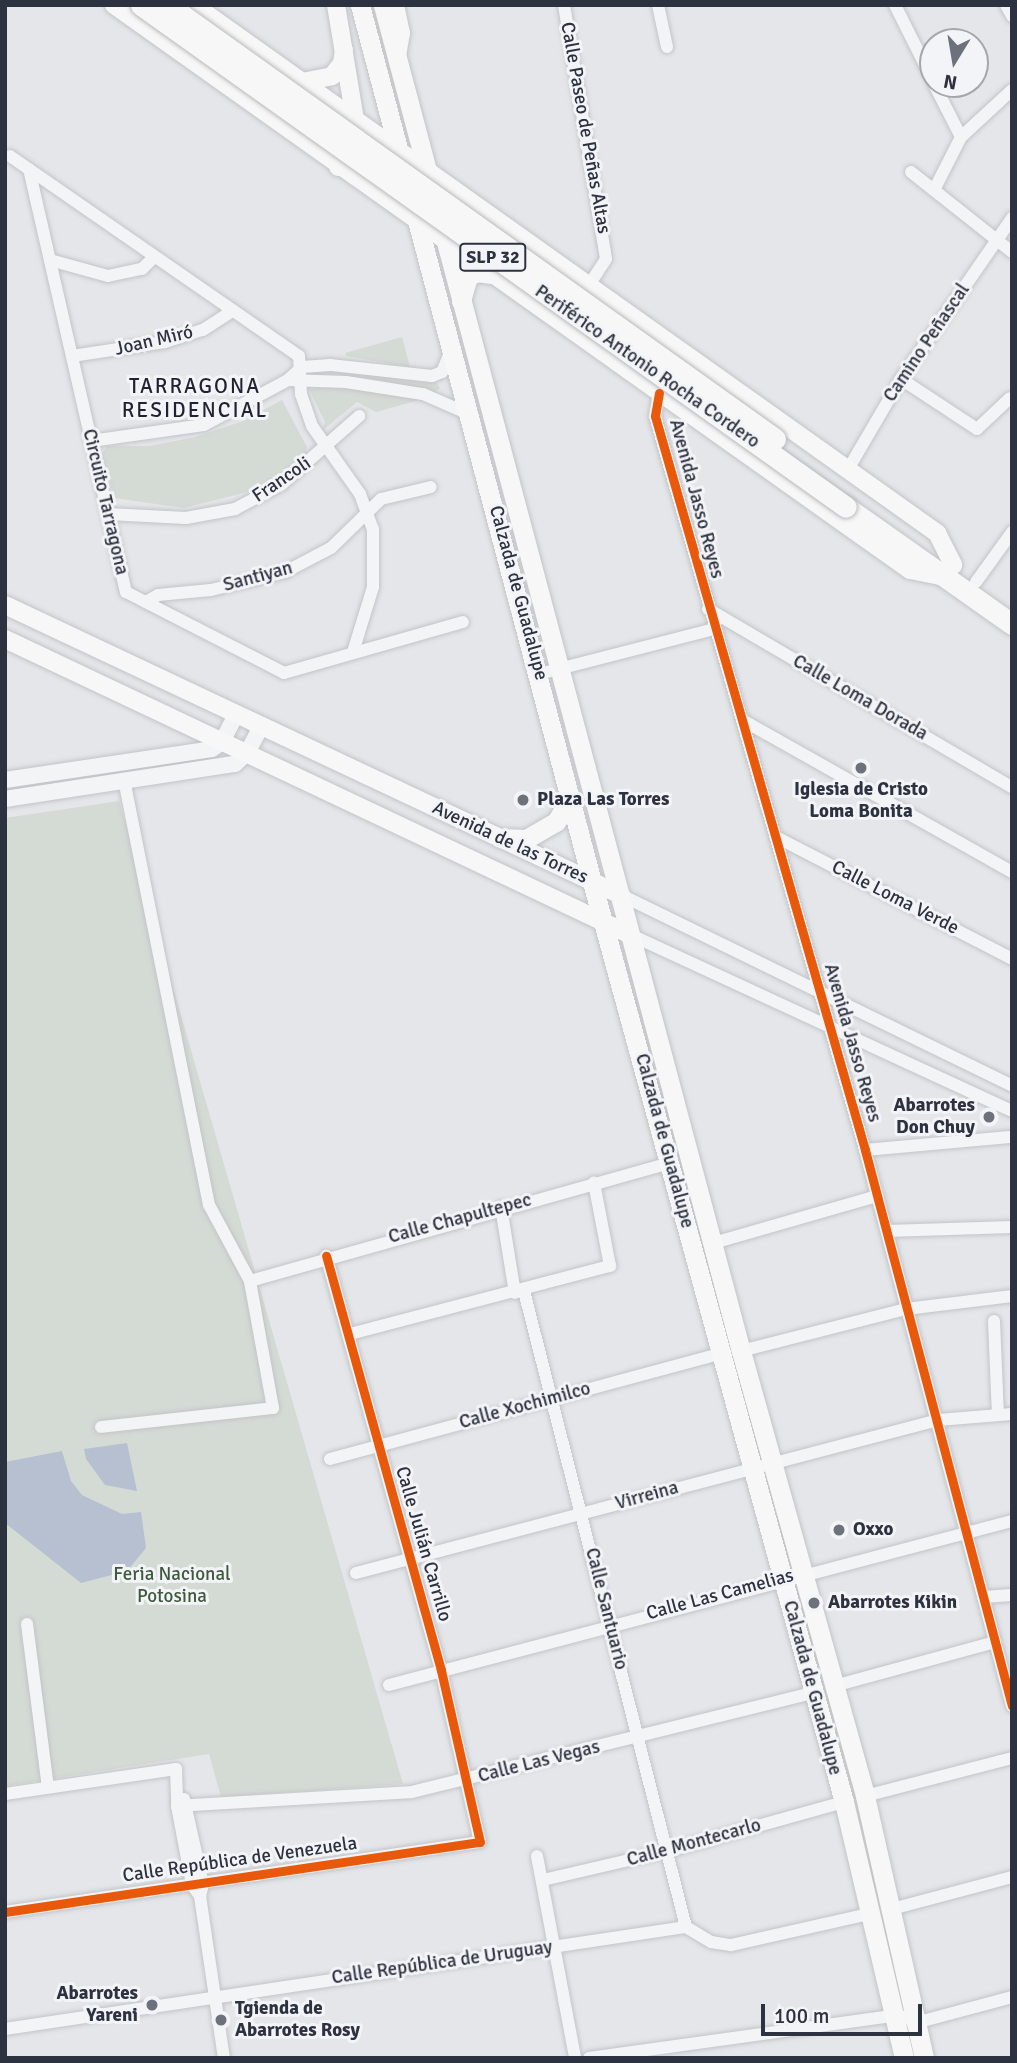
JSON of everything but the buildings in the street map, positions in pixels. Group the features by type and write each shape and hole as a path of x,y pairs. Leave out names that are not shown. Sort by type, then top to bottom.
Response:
{"highway":[{"name":"Periférico Antonio Rocha Cordero","path":"141,5 850,501"},
{"name":"Periférico Antonio Rocha Cordero","path":"168,5 850,501"},
{"name":"SLP 32","path":"850,501 950,571 1012,624"},
{"name":"SLP 32","path":"950,571 976,582 1012,607"}],"main road":[{"path":"114,5 292,134 910,570 950,571 937,533 587,288 194,5"},
{"path":"336,5 355,120"},
{"name":"Calzada de Guadalupe","path":"360,5 471,415 592,882 642,1020 713,1243 741,1351 774,1461 802,1573 865,1797 919,2022 924,2058"},
{"name":"Calzada de Guadalupe","path":"383,5 621,895 631,935 642,1020 670,1163 844,1802 897,2015 904,2058"},
{"path":"395,5 401,33 397,56"},
{"path":"302,82 332,76 342,63 344,50"},
{"path":"292,134 314,137 327,132 335,112 324,98"},
{"path":"338,166 367,165 401,152 419,133"},
{"path":"420,224 438,213 475,206"},
{"path":"490,274 481,262 484,241 503,232 520,239"},
{"path":"461,302 468,277 476,272 490,274"},
{"name":"Avenida de las Torres","path":"5,606 621,895"},
{"name":"Avenida de las Torres","path":"5,639 631,935"},
{"path":"106,687 120,659"},
{"path":"500,838 526,839 556,822 571,797"},
{"path":"446,848 461,820"}],"street":[{"name":"Calle Paseo de Peñas Altas","path":"564,5 606,259 587,288"},
{"path":"659,5 667,47"},
{"path":"895,5 919,53"},
{"path":"1006,5 1012,16"},
{"path":"934,190 961,137 1012,90"},
{"path":"942,98 961,137"},
{"path":"10,156 231,312 294,350 302,367"},
{"name":"Circuito Tarragona","path":"29,169 126,592 284,673 463,622"},
{"path":"911,172 1012,252"},
{"name":"Camino Peñascal","path":"847,471 901,379 1012,218"},
{"path":"50,260 108,276 142,268 154,257"},
{"name":"Joan Miró","path":"72,356 165,342 203,330 231,312"},
{"path":"302,367 321,366 432,376 442,372 452,346"},
{"path":"321,366 321,381"},
{"path":"294,381 302,367"},
{"path":"357,384 358,369"},
{"path":"901,379 977,429 1010,398"},
{"path":"294,381 312,426 367,510 375,569 353,652"},
{"path":"91,441 204,425 294,381 357,384 423,394 471,415"},
{"name":"Avenida Jasso Reyes","path":"659,393 655,416 708,609 778,838 818,994 866,1150 995,1642 1007,1673 1012,1706"},
{"name":"Francoli","path":"108,514 186,518 235,509 282,484 328,448 359,416"},
{"name":"Santiyan","path":"146,602 158,595 211,590 285,572 331,548 381,499 431,487"},
{"path":"976,582 1012,531"},
{"name":"Calle Loma Dorada","path":"708,609 1012,787"},
{"path":"539,674 714,629"},
{"path":"5,780 212,749 222,742 236,715"},
{"path":"744,721 1012,872"},
{"path":"5,799 235,764 247,754 261,727"},
{"path":"101,1427 274,1408 250,1281 209,1205 121,763"},
{"name":"Calle Loma Verde","path":"778,838 1012,959"},
{"name":"Avenida de las Torres","path":"621,895 818,994 1012,1086"},
{"name":"Avenida de las Torres","path":"631,935 827,1023 1012,1111"},
{"path":"866,1150 1012,1137"},
{"name":"Calle Chapultepec","path":"250,1281 326,1256 670,1163"},
{"path":"350,1334 520,1292 610,1266 594,1183"},
{"path":"713,1243 877,1196"},
{"name":"Calle Santuario","path":"501,1208 520,1292 581,1513 686,1927"},
{"path":"887,1231 1012,1227"},
{"name":"Calle Julián Carrillo","path":"326,1256 350,1334 377,1447 441,1670 480,1842"},
{"path":"741,1351 906,1309 1012,1296"},
{"path":"994,1321 998,1415"},
{"name":"Calle Xochimilco","path":"330,1459 720,1354"},
{"name":"Virreina","path":"356,1573 938,1420 1012,1414"},
{"name":"Calle Las Camelias","path":"389,1685 802,1573 1012,1521"},
{"path":"983,1597 1012,1595"},
{"path":"27,1624 48,1787"},
{"path":"834,1686 995,1642"},
{"name":"Calle Las Vegas","path":"181,1802 412,1792 813,1693"},
{"path":"865,1797 1012,1758"},
{"path":"5,1794 176,1769 198,1888 224,2058"},
{"name":"Calle Montecarlo","path":"543,1880 668,1851 844,1802"},
{"name":"Calle República de Venezuela","path":"5,1912 198,1888 480,1842"},
{"path":"537,1856 557,1946 575,2058"},
{"path":"892,1909 1012,1877"},
{"path":"686,1927 711,1942 731,1945 873,1913"},
{"name":"Calle República de Uruguay","path":"5,2029 686,1927"},
{"path":"589,2058 897,2015 919,2022 1012,1997"}],"green space":[{"path":"402,337 410,367 346,356 345,353"},
{"path":"365,373 429,383 434,380 440,388 434,392 365,377"},
{"path":"333,386 419,400 376,412 357,402 322,431 325,422 309,389"},
{"path":"282,400 307,447 306,456 279,475 251,491 184,508 114,498 102,454 107,446 150,446 195,437 243,421"},
{"name":"Feria Nacional Potosina","path":"119,801 403,1784 221,1797 209,1754 5,1786 5,818"}],"water":[{"path":"127,1443 137,1491 105,1485 86,1459 84,1449"},
{"path":"62,1451 71,1481 82,1495 122,1514 141,1512 146,1548 127,1571 81,1583 5,1523 5,1462"}],"cycle path":[{"path":"659,393 655,416 865,1150 1012,1706"},
{"path":"5,1912 480,1842 441,1670 326,1256"}],"place":[{"name":"Iglesia de Cristo Loma Bonita","path":"861,768"},
{"name":"Plaza Las Torres","path":"523,800"},
{"name":"Abarrotes Don Chuy","path":"989,1117"},
{"name":"Oxxo","path":"839,1530"},
{"name":"Abarrotes Kikin","path":"814,1603"},
{"name":"Abarrotes Yareni","path":"152,2005"},
{"name":"Tgienda de Abarrotes Rosy","path":"221,2020"}],"district":[{"name":"TARRAGONA RESIDENCIAL","path":"195,398"}]}
